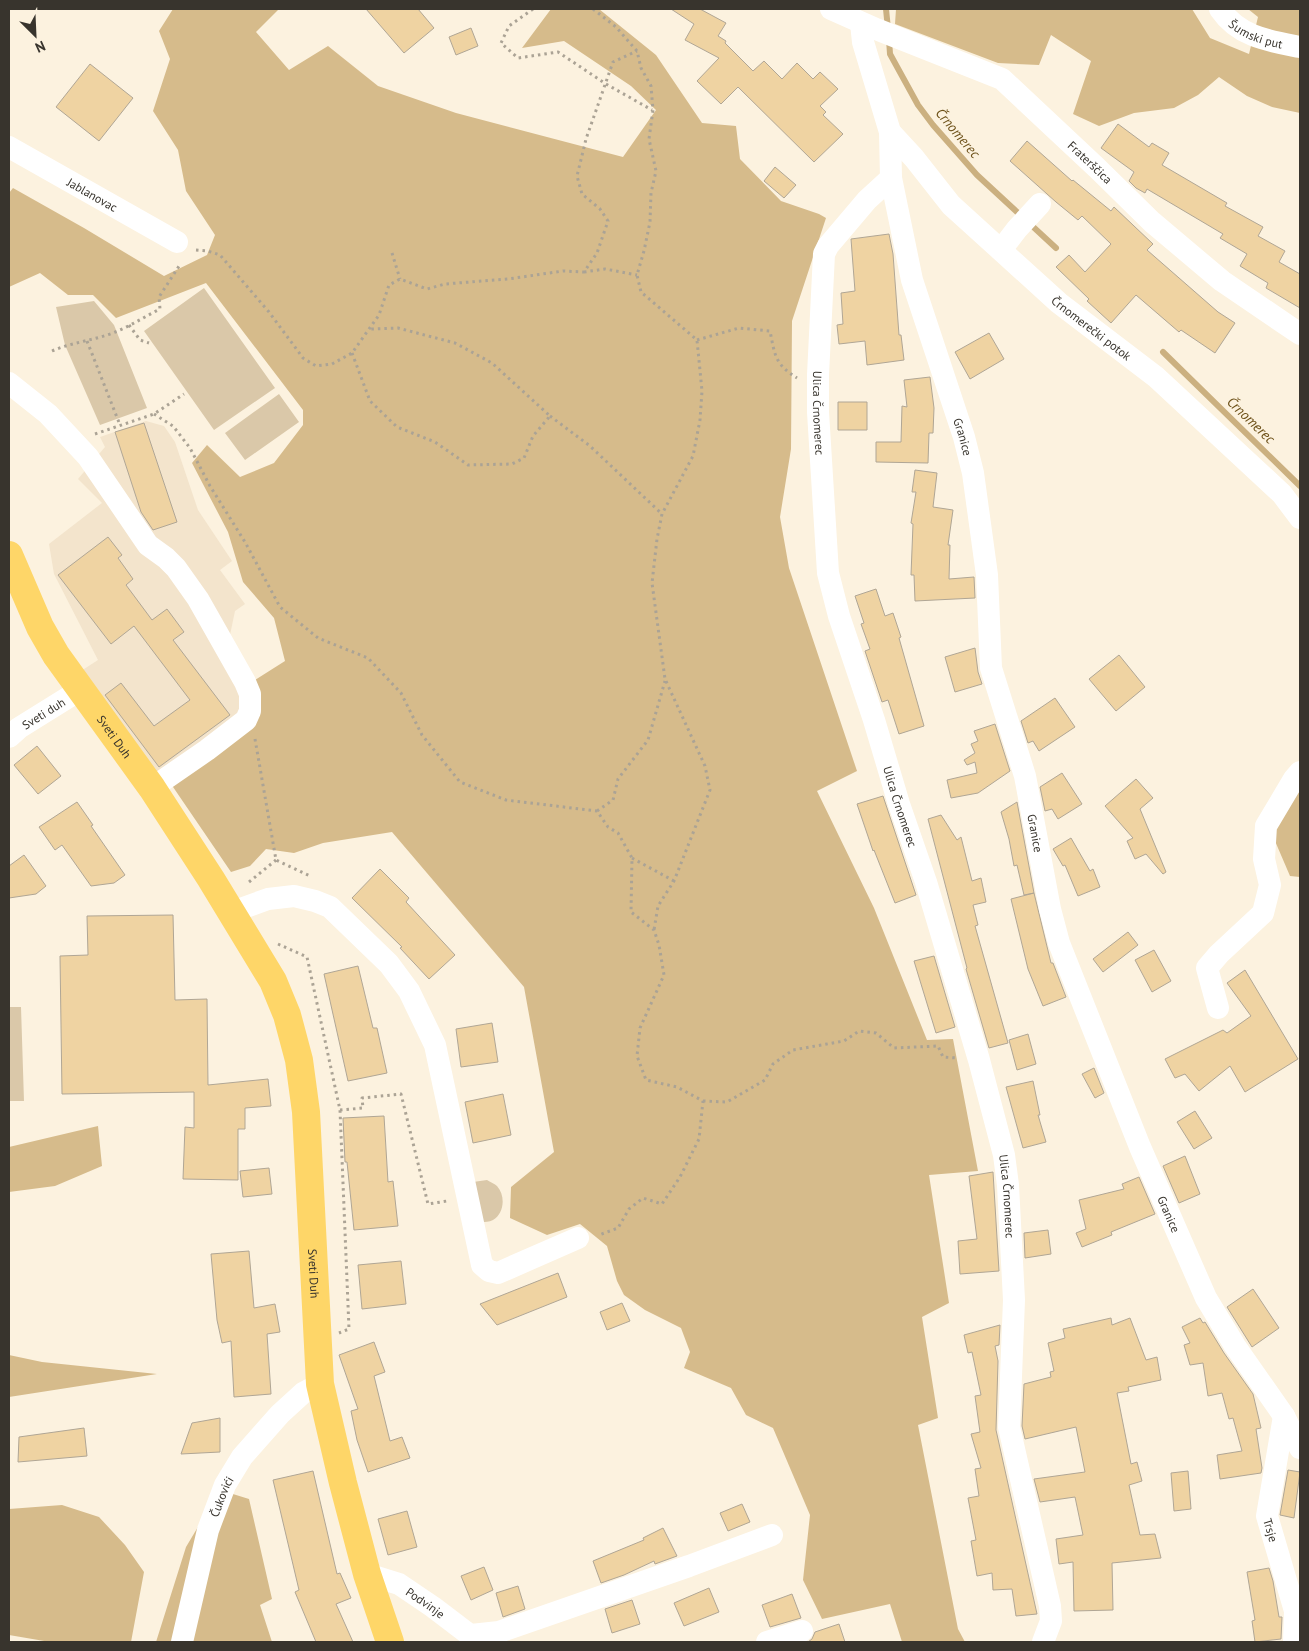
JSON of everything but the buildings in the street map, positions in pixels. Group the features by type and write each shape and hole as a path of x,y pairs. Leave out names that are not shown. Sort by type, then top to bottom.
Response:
{"main road":[{"name":"Sveti Duh","path":"9,555 48,641 80,690 152,788 232,912 279,993 287,1015 299,1060 306,1112 320,1384 367,1574 390,1642"}],"street":[{"path":"831,9 869,26 862,42 890,132 891,178"},
{"name":"Šumski put","path":"1220,9 1237,28 1248,35 1300,47"},
{"name":"Fraterščica","path":"869,26 1002,79 1152,222 1222,281 1300,334"},
{"name":"Črnomerečki potok","path":"890,132 914,158 950,205 1059,303 1156,378 1282,494 1300,518"},
{"name":"Jablanovac","path":"9,147 183,246"},
{"name":"Ulica Črnomerec","path":"891,178 867,200 828,246 824,254 818,412 828,573 839,616 926,882 979,1060 1004,1155 1008,1185 1014,1300 1008,1427 1050,1606 1051,1621 1043,1642"},
{"name":"Granice","path":"891,178 912,280 964,437 973,473 986,575 991,668 1025,776 1058,943 1140,1147 1206,1298 1235,1346 1284,1416 1300,1448"},
{"path":"1001,250 1017,229 1037,208"},
{"path":"9,383 90,446 148,545 171,563 198,598 250,694 250,711 246,720 152,788"},
{"name":"Sveti duh","path":"9,736 80,690"},
{"path":"1218,1008 1207,968 1219,954 1263,913 1270,885 1264,859 1266,826 1300,772"},
{"path":"232,912 268,899 294,896 330,907 389,964 409,991 435,1045 478,1254 482,1265 489,1271 498,1273 578,1238"},
{"name":"Čukovići","path":"182,1642 208,1530 225,1485 242,1457 280,1414 303,1393 320,1384"},
{"name":"Trsje","path":"1284,1416 1267,1516 1294,1611 1294,1642"},
{"path":"475,1639 689,1566 772,1535"},
{"name":"Podvinje","path":"367,1574 399,1584 475,1639"},
{"path":"767,1642 802,1631"}],"path":[{"path":"533,9 509,26 501,43 518,58 558,52 606,84 653,110"},
{"path":"593,9 616,28 636,51 641,68 651,86 653,110 649,139 656,171 651,193 650,222 637,275 642,292 697,340 701,364 700,420 693,456 662,514 652,583 665,680 705,766 710,790 674,881 658,906 654,930 659,945 664,975 640,1028 637,1056 646,1080 677,1087 703,1101 728,1102 765,1080 773,1064 793,1050 844,1041 859,1031 876,1033 894,1048 938,1046 943,1056 979,1060"},
{"path":"584,272 597,253 608,221 600,209 582,194 577,176 586,139 613,62 636,51"},
{"path":"52,351 65,344 87,341 117,331 160,309 159,297 183,246 220,255 269,312 303,358 316,366 332,364 352,353 379,315 389,285 400,279 428,289 445,284 508,279 563,271 584,272 605,269 637,275"},
{"path":"392,253 400,279"},
{"path":"129,325 140,340 149,343"},
{"path":"370,328 398,328 455,343 492,363 550,416 590,446 662,514"},
{"path":"697,340 739,328 770,332 774,355 784,370 802,380"},
{"path":"87,341 120,425"},
{"path":"352,353 370,401 397,427 435,442 468,465 512,464 524,458 533,436 550,416"},
{"path":"90,446 120,425 154,414 184,394"},
{"path":"154,414 173,426 190,448 210,486 245,542 280,607 318,638 368,658 402,693 422,735 460,782 506,800 597,811 613,800 618,779 648,740 665,680"},
{"path":"250,711 276,860"},
{"path":"597,811 608,827 618,833 632,858 631,912 654,930"},
{"path":"632,858 674,881"},
{"path":"276,860 316,879"},
{"path":"248,883 276,860"},
{"path":"340,1110 363,1108 362,1098 401,1094 428,1204 467,1197"},
{"path":"578,1238 602,1234 618,1228 629,1209 643,1198 662,1204 680,1177 699,1139 703,1101"}],"shaded area":[{"path":"173,9 279,9 256,32 289,70 328,46 378,86 456,113 623,157 656,110 631,86 564,41 522,48 551,9 599,9 656,55 702,123 736,126 740,159 781,201 826,218 792,321 791,449 780,517 789,568 857,771 817,791 874,908 927,1040 953,1039 978,1171 929,1175 949,1303 922,1317 938,1418 918,1425 958,1629 965,1642 902,1642 890,1604 822,1619 803,1580 810,1515 773,1428 746,1415 731,1388 684,1368 690,1352 681,1328 645,1310 624,1295 617,1281 607,1246 580,1224 547,1235 510,1218 511,1187 554,1152 524,987 392,832 323,843 294,853 266,849 250,866 231,872 171,784 223,749 255,680 285,661 274,618 243,582 228,532 192,463 207,445 240,477 274,463 303,425 303,410 206,283 116,318 93,295 68,295 40,273 9,287 9,193 13,188 164,276 207,255 215,235 186,191 178,150 153,111 170,59 159,31"},
{"path":"896,9 1192,9 1210,38 1249,54 1258,17 1248,9 1300,9 1300,113 1272,107 1247,96 1219,77 1198,95 1174,108 1134,113 1099,126 1073,114 1091,61 1051,35 1039,65 998,63 895,24"},
{"path":"204,288 275,388 214,430 144,331"},
{"path":"94,301 114,325 147,408 100,425 65,345 56,307"},
{"path":"279,394 299,422 245,460 225,433"},
{"path":"146,421 164,426 175,442 198,510 232,561 220,570 245,604 235,611 230,635 254,723 166,787 81,671 98,660 54,574 49,544 102,503 78,479 105,447 100,437"},
{"path":"1300,778 1300,877 1290,876 1272,834"},
{"path":"9,1007 21,1007 24,1101 9,1101"},
{"path":"98,1126 102,1166 55,1186 9,1192 9,1147"},
{"path":"487,1180 496,1185 500,1190 503,1200 500,1214 497,1217 490,1221 481,1222 473,1182"},
{"path":"9,1355 42,1362 157,1374 9,1397"},
{"path":"220,1490 249,1499 272,1599 260,1605 272,1642 156,1642 186,1547"},
{"path":"62,1505 99,1517 125,1545 144,1572 131,1642 50,1642 9,1635 9,1509"}],"waterway":[{"name":"Črnomerec","path":"886,9 888,29"},
{"name":"Črnomerec","path":"889,39 890,54 918,105 933,125 977,175 1056,248"},
{"name":"Črnomerec","path":"1163,352 1300,486"}]}
